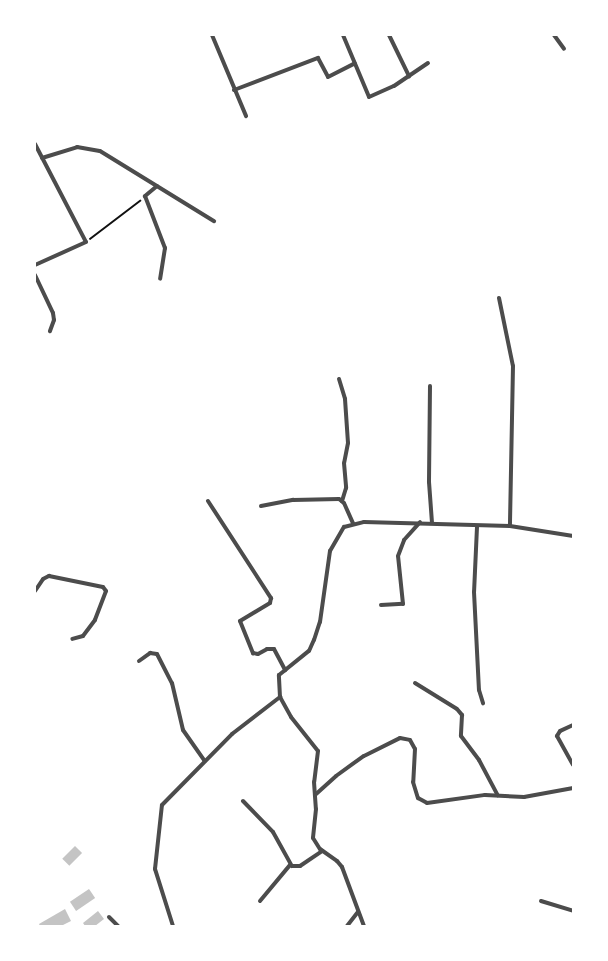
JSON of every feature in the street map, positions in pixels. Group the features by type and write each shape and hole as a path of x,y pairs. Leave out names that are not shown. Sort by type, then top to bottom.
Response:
{"street":[{"path":"212,35 246,116"},
{"path":"343,35 355,62 364,90 369,97 394,86 428,62"},
{"path":"389,35 409,76"},
{"path":"554,35 564,49"},
{"path":"234,90 318,58 328,77 355,62"},
{"path":"35,144 86,242 35,265"},
{"path":"42,158 77,147 100,151 214,220"},
{"path":"157,186 145,196 165,248 160,279"},
{"path":"35,275 53,313 54,320 50,331"},
{"path":"499,298 513,366 510,526"},
{"path":"339,379 345,399 348,443 344,463 346,488 342,501 353,523"},
{"path":"430,386 429,482 432,523"},
{"path":"261,506 305,499 342,501"},
{"path":"208,501 271,598 270,603 240,621 253,653 258,654 267,649 274,649 285,670"},
{"path":"364,926 342,867 337,861 322,851 313,838 315,795 314,782 318,751 291,717 280,697 278,679 285,670 309,651 314,640 320,622 330,551 340,532 353,523 420,522 477,526 510,526 573,536"},
{"path":"381,605 403,604 398,556 404,540 420,522"},
{"path":"477,526 474,592 479,690 483,703"},
{"path":"35,591 43,579 49,576 103,587 106,591 94,620 82,636 72,639"},
{"path":"139,661 150,653 157,654 172,683 183,730 205,761"},
{"path":"415,683 457,709 462,715 460,736 479,760 498,795"},
{"path":"173,926 155,869 162,806 232,734 280,697"},
{"path":"573,725 560,731 557,736 573,765"},
{"path":"315,795 336,776 364,756 400,738 410,740 415,749 413,782 418,798 427,803 498,795 524,797 573,788"},
{"path":"244,802 273,832 290,865"},
{"path":"290,865 300,866 322,851"},
{"path":"260,901 290,865"},
{"path":"541,901 573,911"},
{"path":"348,926 358,912"},
{"path":"109,917 118,926"}],"path":[{"path":"86,242 145,196"}],"building":[{"path":"75,846 82,853 69,866 62,859"},
{"path":"89,889 95,898 76,911 70,902"},
{"path":"65,909 71,921 61,926 40,926 39,924"},
{"path":"98,911 104,919 95,926 85,926 83,923"}]}
